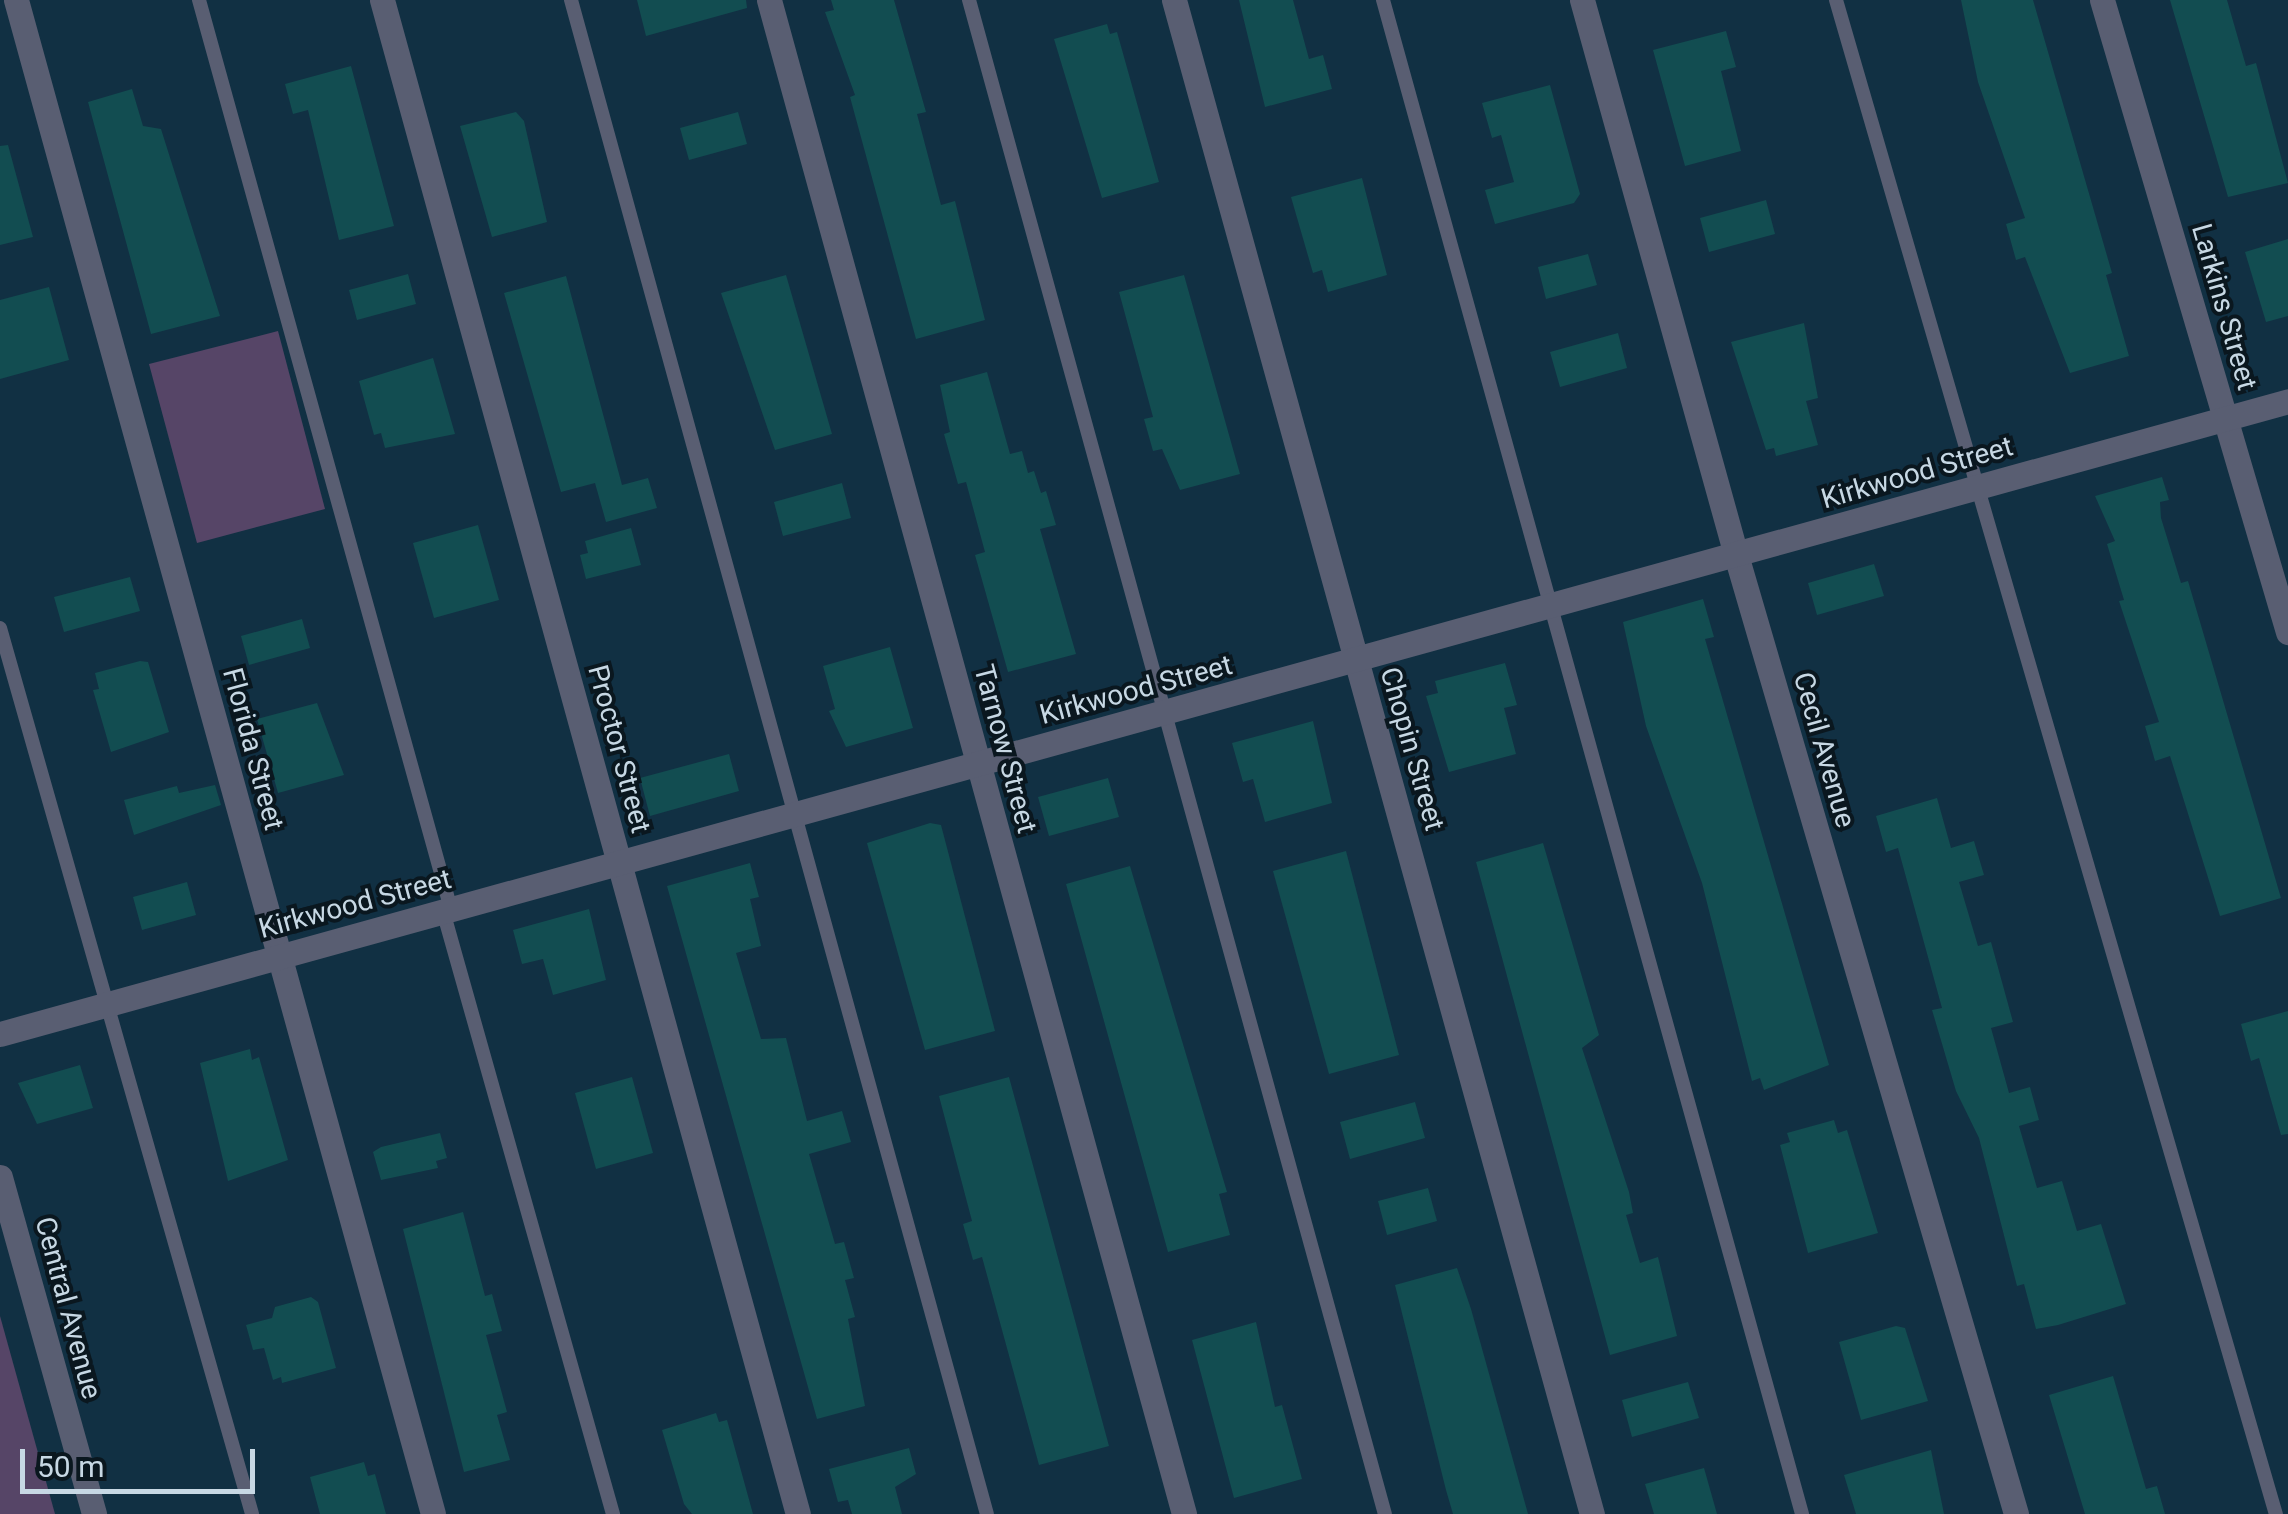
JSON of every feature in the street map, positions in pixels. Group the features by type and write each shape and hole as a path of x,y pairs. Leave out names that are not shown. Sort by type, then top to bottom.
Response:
{"street":[{"name":"Florida Street","path":"16,0 433,1514"},
{"name":"Proctor Street","path":"382,0 798,1514"},
{"name":"Tarnow Street","path":"769,0 1184,1514"},
{"name":"Chopin Street","path":"1174,0 1592,1514"},
{"name":"Cecil Avenue","path":"1582,0 1736,555 2016,1514"},
{"name":"Larkins Street","path":"2102,0 2288,632"},
{"name":"Kirkwood Street","path":"0,1034 2288,400"},
{"name":"Central Avenue","path":"0,1176 94,1514"}],"lane":[{"path":"199,0 614,1514"},
{"path":"570,0 987,1514"},
{"path":"969,0 1385,1514"},
{"path":"1383,0 1802,1514"},
{"path":"1836,0 2276,1514"},
{"path":"0,628 252,1514"}],"shaded area":[{"path":"278,331 325,509 197,543 149,364"},
{"path":"0,1316 55,1514 0,1514"}],"building":[{"path":"637,0 746,0 747,8 646,36"},
{"path":"831,0 894,0 926,112 917,114 941,205 955,201 985,320 916,339 850,97 855,95 825,12 834,10"},
{"path":"1239,0 1293,0 1309,59 1323,55 1332,89 1265,107"},
{"path":"1961,0 2033,0 2112,273 2106,275 2129,356 2070,373 2025,257 2016,260 2006,224 2025,218 1978,82"},
{"path":"2170,0 2227,0 2246,66 2256,63 2288,183 2228,197"},
{"path":"1107,24 1110,34 1117,32 1159,182 1102,198 1054,39"},
{"path":"1726,31 1736,67 1721,71 1741,151 1685,166 1653,50"},
{"path":"351,66 394,226 339,240 308,110 293,114 285,84"},
{"path":"1550,85 1580,194 1574,203 1495,224 1485,190 1514,182 1501,135 1492,138 1482,103"},
{"path":"132,89 143,126 161,129 220,316 151,334 88,102"},
{"path":"516,112 524,121 547,222 492,237 460,126"},
{"path":"738,112 747,144 689,160 680,128"},
{"path":"8,145 33,237 0,245 0,146"},
{"path":"1362,178 1387,275 1328,292 1322,270 1313,273 1291,197"},
{"path":"1766,200 1775,234 1709,252 1700,218"},
{"path":"2288,239 2288,316 2266,322 2245,252"},
{"path":"1588,254 1597,285 1546,299 1538,267"},
{"path":"408,274 416,304 357,320 349,290"},
{"path":"786,275 832,434 775,450 721,293"},
{"path":"1184,275 1240,474 1180,490 1162,449 1153,451 1144,419 1153,417 1119,292"},
{"path":"566,276 622,485 648,478 657,508 606,522 595,483 561,492 504,293"},
{"path":"49,287 69,360 0,379 0,300"},
{"path":"1804,323 1818,398 1806,401 1818,445 1776,456 1774,448 1766,450 1731,342"},
{"path":"1618,333 1627,368 1560,387 1550,352"},
{"path":"433,358 455,434 385,448 381,433 374,435 359,381"},
{"path":"987,372 1010,454 1022,451 1028,473 1034,471 1041,493 1046,491 1056,525 1040,529 1076,654 1008,672 975,555 985,552 966,482 958,484 944,434 950,432 940,385"},
{"path":"2162,477 2169,500 2160,502 2161,518 2181,583 2188,581 2281,898 2220,916 2170,756 2155,761 2145,726 2159,722 2119,601 2124,600 2107,544 2115,541 2095,496"},
{"path":"842,483 851,518 783,536 774,502"},
{"path":"478,525 499,600 434,618 413,543"},
{"path":"631,528 641,565 586,579 580,555 588,553 585,541"},
{"path":"1874,564 1884,596 1817,615 1808,583"},
{"path":"130,577 140,611 64,632 54,597"},
{"path":"1703,599 1714,637 1705,639 1829,1065 1764,1090 1760,1078 1752,1081 1702,883 1646,726 1623,622"},
{"path":"302,619 310,648 249,665 241,636"},
{"path":"890,647 913,728 846,747 829,711 835,709 823,666"},
{"path":"148,662 169,732 111,752 93,690 99,689 95,673"},
{"path":"1505,663 1517,705 1504,708 1516,754 1449,772 1426,696 1438,693 1435,681"},
{"path":"317,703 344,775 278,793 257,719"},
{"path":"1313,721 1332,803 1265,822 1253,779 1243,782 1232,743"},
{"path":"729,754 739,791 650,816 640,778"},
{"path":"1108,778 1119,817 1049,836 1038,797"},
{"path":"215,785 221,805 134,835 124,800 177,786 179,793"},
{"path":"1937,798 1951,848 1974,841 1984,875 1959,882 1978,946 1991,942 2013,1022 1991,1028 2009,1093 2030,1087 2039,1120 2019,1126 2037,1188 2062,1181 2077,1231 2101,1224 2126,1304 2058,1325 2036,1329 2024,1284 2017,1286 1979,1138 1956,1091 1932,1010 1942,1008 1898,848 1886,852 1876,816"},
{"path":"930,823 941,825 995,1031 925,1050 867,843"},
{"path":"1543,843 1599,1035 1582,1048 1629,1192 1633,1213 1626,1215 1640,1263 1658,1257 1677,1336 1610,1355 1476,862"},
{"path":"1346,851 1399,1055 1329,1074 1273,871"},
{"path":"750,863 759,897 750,899 761,946 736,953 761,1039 786,1038 807,1121 842,1111 851,1142 809,1154 835,1244 844,1242 854,1278 845,1280 855,1317 848,1319 865,1406 817,1419 667,886"},
{"path":"1130,866 1227,1192 1219,1194 1230,1235 1168,1252 1066,884"},
{"path":"187,882 196,915 142,930 133,897"},
{"path":"589,909 606,980 553,995 543,959 522,964 513,930"},
{"path":"2288,1011 2288,1134 2281,1135 2259,1058 2251,1061 2241,1024"},
{"path":"250,1049 252,1060 259,1057 288,1160 228,1181 200,1063"},
{"path":"80,1065 93,1108 37,1124 18,1083"},
{"path":"632,1077 653,1153 596,1169 575,1093"},
{"path":"1009,1077 1109,1446 1039,1465 982,1257 973,1260 963,1224 972,1221 939,1096"},
{"path":"1415,1102 1425,1138 1350,1159 1340,1122"},
{"path":"1834,1120 1838,1133 1847,1130 1878,1233 1808,1253 1780,1145 1790,1142 1787,1133"},
{"path":"440,1133 447,1158 436,1161 438,1168 381,1180 373,1152"},
{"path":"1428,1188 1437,1221 1387,1235 1378,1201"},
{"path":"463,1212 485,1296 492,1294 502,1331 486,1335 507,1412 497,1415 510,1460 464,1472 403,1229"},
{"path":"1457,1268 1528,1514 1453,1514 1446,1490 1395,1285"},
{"path":"311,1297 318,1302 336,1368 282,1383 281,1377 273,1380 264,1348 253,1350 246,1325 272,1318 275,1307"},
{"path":"1256,1322 1275,1407 1282,1405 1302,1479 1234,1498 1192,1340"},
{"path":"1896,1326 1905,1328 1928,1401 1861,1420 1839,1342"},
{"path":"2113,1376 2146,1489 2157,1486 2165,1514 2085,1514 2049,1395"},
{"path":"1688,1382 1699,1418 1632,1437 1622,1400"},
{"path":"716,1413 719,1422 727,1420 753,1514 692,1514 684,1504 662,1430"},
{"path":"909,1448 916,1474 895,1487 902,1514 852,1514 848,1500 838,1502 829,1469"},
{"path":"1931,1450 1944,1514 1856,1514 1844,1475"},
{"path":"364,1462 368,1476 375,1474 386,1514 320,1514 310,1477"},
{"path":"1704,1468 1717,1514 1654,1514 1645,1484"}]}
